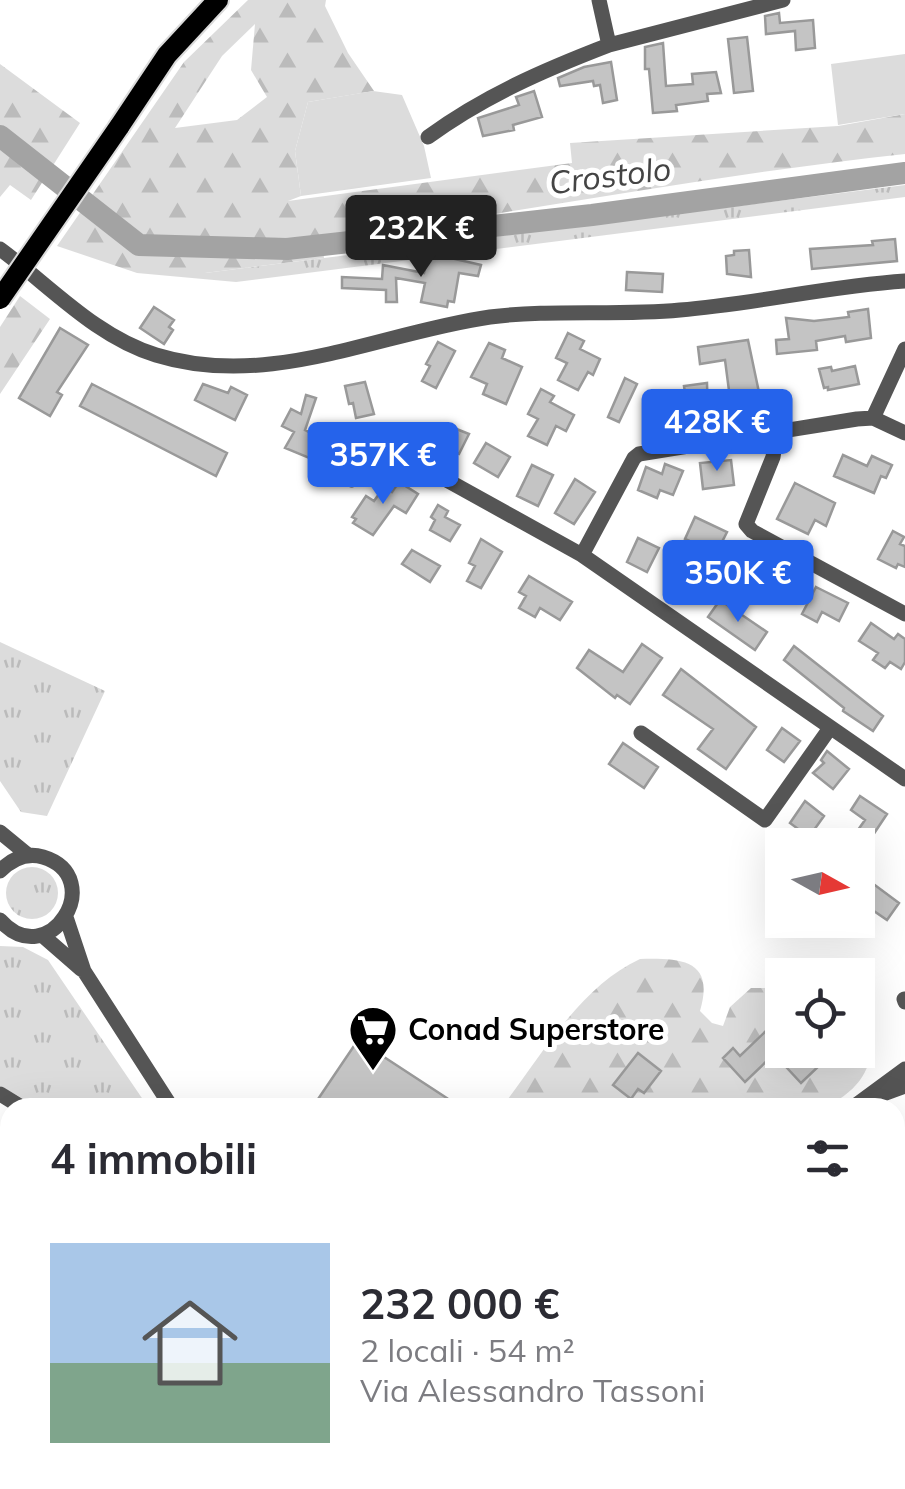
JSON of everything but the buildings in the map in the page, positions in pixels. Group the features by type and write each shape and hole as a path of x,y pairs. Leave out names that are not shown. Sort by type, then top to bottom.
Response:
{"main road":[{"path":"0,298 167,54 218,0"}],"street":[{"path":"599,0 609,45"},
{"path":"428,137 462,112 534,73 609,45 783,0"},
{"path":"0,249 119,340 152,355 211,366 298,360 492,317 679,310 905,281"},
{"path":"873,418 905,348"},
{"path":"582,555 639,454 839,420 873,418 905,433"},
{"path":"777,432 773,457 746,524 752,531 905,614"},
{"path":"352,480 378,442 582,555 905,779"},
{"path":"641,733 766,820 830,728"},
{"path":"0,832 28,855"},
{"path":"0,871 28,855 48,858 66,873 72,895 66,917 84,972 166,1098"},
{"path":"0,920 22,935 42,935 66,917"},
{"path":"42,935 84,972"},
{"path":"864,1098 905,1068"},
{"path":"873,1098 905,1086"}],"green space":[{"path":"248,0 326,0 325,6 348,53 374,91 308,102 295,151 301,196 288,201 572,163 570,143 838,126 905,114 905,154 322,239 324,258 205,273 137,273 57,246 184,62","holes":["255,24 251,70 267,97 237,120 175,128 222,56"]},
{"path":"905,54 905,114 838,125 831,64"},
{"path":"0,64 80,123 31,200 10,185 0,197"},
{"path":"373,91 402,95 424,146 431,178 301,196 295,151 308,102"},
{"path":"905,185 905,197 236,282 137,273 205,273"},
{"path":"20,296 50,319 0,394 0,327"},
{"path":"0,642 105,691 47,816 21,812 0,781"},
{"path":"32,867 50,875 58,893 50,911 32,919 14,911 6,893 14,875"},
{"path":"0,946 23,947 48,960 142,1098 22,1098 0,1086"},
{"path":"640,959 681,962 699,972 703,981 700,1011 712,1023 723,1026 730,1007 751,988 765,988 765,1068 866,1068 858,1083 840,1098 509,1098 581,1003"}],"waterway":[{"name":"Crostolo","path":"0,136 139,245 287,249 592,215 905,173"}],"place":[{"name":"Conad Superstore","path":"373,1072"}]}
